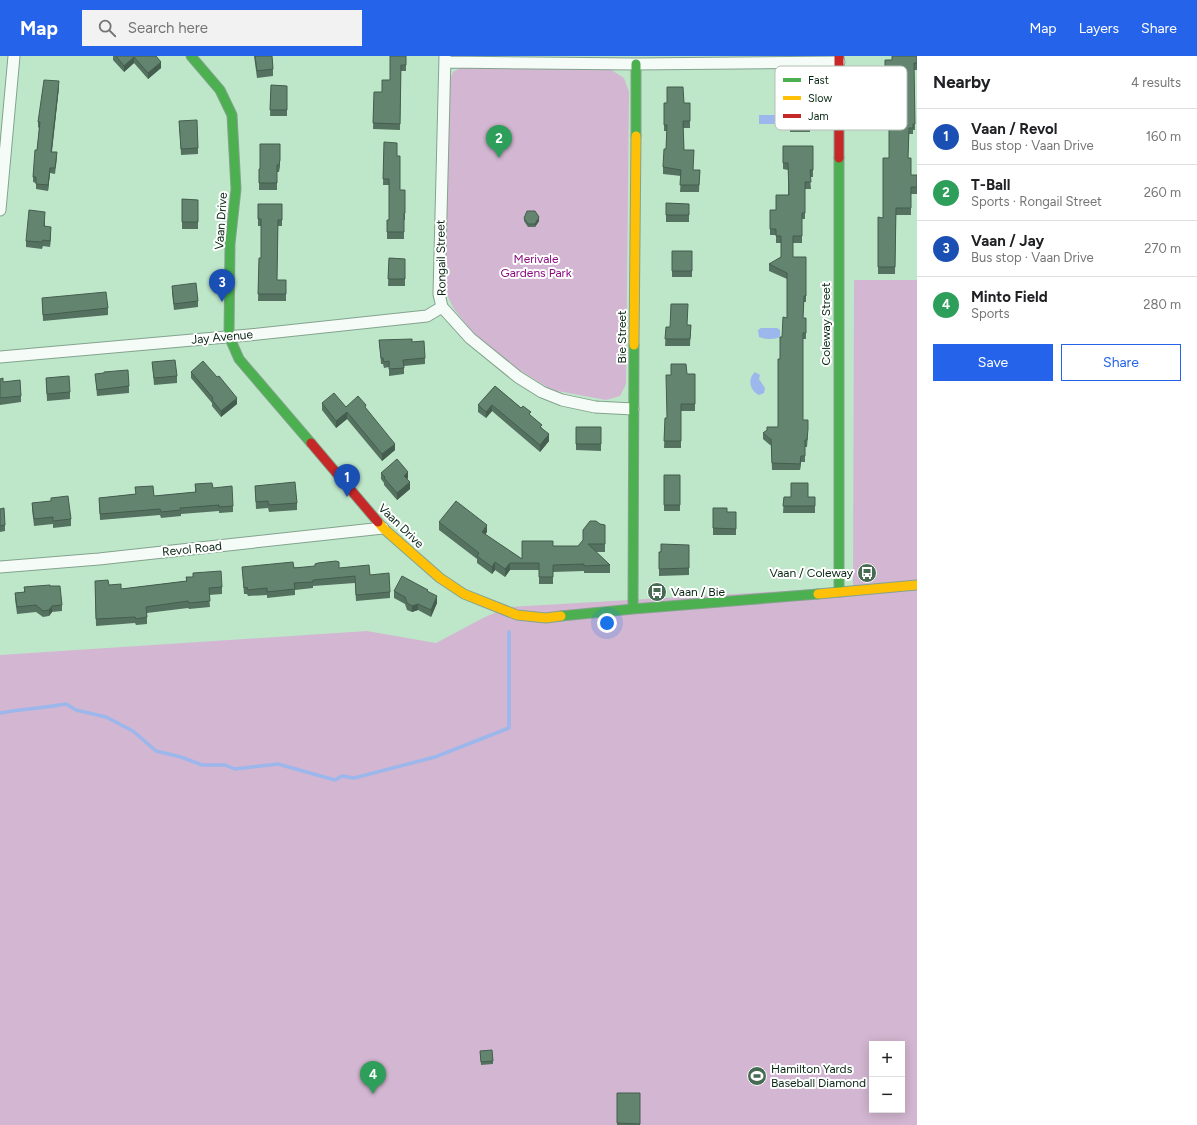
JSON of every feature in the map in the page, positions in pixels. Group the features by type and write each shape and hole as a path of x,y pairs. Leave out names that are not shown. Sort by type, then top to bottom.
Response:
{"street":[{"path":"0,210 14,56"},
{"name":"Vaan Drive","path":"191,56 220,90 232,115 236,189 230,244 229,336 239,358 383,528 440,578 464,594 517,615 546,618 633,609 917,585"},
{"path":"445,59 636,64 839,59"},
{"name":"Rongail Street","path":"445,59 441,161 439,294 442,308 470,338 518,377 542,392 562,400 595,407 633,409"},
{"name":"Bie Street","path":"633,609 636,64"},
{"name":"Coleway Street","path":"839,130 839,592"},
{"name":"Jay Avenue","path":"0,356 229,336 427,316 442,308"},
{"name":"Revol Road","path":"0,567 383,528"}],"green space":[{"name":"Merivale Gardens Park","path":"460,68 610,69 624,78 629,92 626,384 620,396 606,400 552,390 513,366 474,334 454,309 445,291 450,80 453,72"},
{"path":"854,280 917,280 917,1125 0,1125 0,655 367,631 436,643 485,617 509,607 853,587"}],"water":[{"path":"759,115 775,115 775,124 759,124"},
{"path":"761,328 777,328 780,330 780,337 769,339 759,337 758,330"},
{"path":"755,372 760,375 759,379 765,388 764,393 759,395 753,391 750,381"}],"building":[{"path":"116,56 156,56 161,62 148,73 134,57 124,66"},
{"path":"255,56 272,56 273,69 257,71"},
{"path":"390,56 406,56 406,65 401,65 400,124 373,123 374,92 382,92 382,80 390,80"},
{"path":"892,56 917,56 917,63 914,63 915,124 913,124 913,128 909,128 908,158 911,158 911,175 917,175 917,187 911,187 911,208 896,208 895,267 878,267 878,217 883,218 883,158 889,158 889,130 907,130 907,66 885,66 885,60 892,60"},
{"path":"44,80 59,81 51,152 57,152 55,168 50,168 48,185 36,184 36,177 33,177 35,150 37,150 40,122 38,122"},
{"path":"271,85 287,86 287,110 270,110"},
{"path":"667,87 683,87 684,103 690,103 690,121 683,121 684,150 694,150 693,170 700,170 699,185 680,185 681,170 663,167 664,149 666,149 667,125 664,125 664,103 667,103"},
{"path":"197,120 198,148 181,149 179,121"},
{"path":"384,142 397,143 397,156 400,156 400,190 405,190 404,232 387,232 387,220 389,220 389,179 383,179"},
{"path":"260,144 280,144 280,160 279,165 277,165 277,183 259,183"},
{"path":"783,146 813,146 813,170 810,170 811,182 805,182 805,213 802,213 802,236 793,236 793,257 806,257 806,296 804,296 803,318 806,318 806,333 803,333 803,420 808,420 808,429 807,440 805,440 805,456 801,456 800,464 772,463 771,439 763,433 767,430 767,427 778,427 778,359 780,359 780,337 782,337 783,317 787,318 787,273 769,264 781,257 781,236 776,236 776,229 770,229 770,210 776,210 776,195 789,195 788,163 783,163"},
{"path":"182,199 198,200 198,222 182,222"},
{"path":"666,203 689,204 689,215 666,215"},
{"path":"258,204 282,204 282,220 278,220 277,280 286,280 286,294 258,294 259,258 261,258 261,219 258,219"},
{"path":"29,210 45,212 44,226 51,227 50,241 26,241"},
{"path":"527,211 535,211 539,217 535,224 528,224 524,218"},
{"path":"672,251 692,251 692,271 672,271"},
{"path":"389,258 405,259 405,279 388,279"},
{"path":"196,283 198,301 174,304 172,286"},
{"path":"106,292 108,308 43,315 42,298"},
{"path":"671,304 688,304 687,325 691,325 690,339 665,339 666,327 670,327"},
{"path":"412,339 412,342 424,341 425,358 403,360 404,368 389,369 389,361 384,362 383,358 381,358 379,340"},
{"path":"175,360 177,376 154,378 152,362"},
{"path":"203,361 217,377 219,376 237,398 221,411 212,400 213,398 191,372"},
{"path":"671,364 686,364 687,374 695,374 695,404 681,404 681,441 664,441 665,418 667,418 666,375 671,375"},
{"path":"128,370 129,386 97,390 95,374"},
{"path":"69,376 70,392 47,394 46,378"},
{"path":"3,378 3,382 20,380 21,396 0,398 0,379"},
{"path":"495,386 521,408 523,406 531,412 529,414 542,425 540,427 549,434 540,445 492,405 486,412 478,405"},
{"path":"334,393 346,407 358,396 395,444 382,454 347,412 336,421 322,403"},
{"path":"576,427 601,427 601,444 576,444"},
{"path":"397,459 408,472 404,476 410,482 397,493 381,473"},
{"path":"664,475 680,475 680,505 664,505"},
{"path":"295,482 297,503 269,505 268,501 256,502 255,486"},
{"path":"212,483 213,488 232,486 233,506 219,507 219,505 180,508 181,510 161,512 160,509 100,514 99,498 136,494 135,487 153,486 154,496 196,492 195,484"},
{"path":"791,483 808,483 808,497 815,497 815,506 783,506 784,497 791,497"},
{"path":"68,496 71,519 53,521 53,517 34,519 32,503 51,501 51,498"},
{"path":"456,501 487,525 482,532 522,559 522,541 553,541 553,546 578,546 583,540 583,530 590,521 596,521 605,525 605,544 588,544 610,565 553,565 553,577 539,577 539,563 510,563 505,569 495,562 492,567 477,556 479,553 439,522"},
{"path":"4,508 5,525 0,526 0,509"},
{"path":"713,508 727,508 727,512 736,512 736,529 713,528"},
{"path":"661,544 689,545 689,568 659,569 659,552 661,552"},
{"path":"293,562 294,568 315,566 315,564 318,563 339,562 339,568 369,565 370,575 389,573 390,592 356,595 355,576 294,583 295,589 267,592 267,588 248,590 247,587 244,588 242,567"},
{"path":"221,571 222,587 209,588 210,601 189,603 188,601 146,607 147,617 136,619 135,617 96,619 95,581 108,580 109,585 121,584 121,589 187,581 186,577 193,577 193,573"},
{"path":"402,576 437,596 431,610 418,604 412,606 407,603 405,597 394,591"},
{"path":"50,585 60,586 62,605 52,606 49,610 43,611 36,605 17,607 15,593 25,592 24,587"},
{"path":"492,1050 493,1061 481,1062 480,1051"},
{"path":"617,1093 640,1093 640,1124 617,1123"}],"waterway":[{"path":"0,713 66,704 76,710 106,717 133,731 156,751 181,757 202,765 225,765 235,769 278,764 335,780 342,776 354,778 435,757 509,728 509,632"}],"traffic: fast":[{"path":"191,56 220,90 232,115 236,189 230,244 229,336 239,359 311,443"},
{"path":"636,64 636,136"},
{"path":"839,158 839,592"},
{"path":"633,609 634,345"},
{"path":"561,616 818,594"}],"traffic: slow":[{"path":"634,345 636,136"},
{"path":"378,522 440,578 464,594 517,615 546,618 561,616"},
{"path":"818,594 917,585"}],"traffic: jam":[{"path":"839,56 839,66"},
{"path":"839,130 839,158"},
{"path":"311,443 378,522"}],"place":[{"name":"T-Ball","path":"499,158"},
{"name":"Vaan / Jay","path":"222,302"},
{"name":"Vaan / Revol","path":"347,497"},
{"name":"Vaan / Coleway","path":"867,573"},
{"name":"Vaan / Bie","path":"657,592"},
{"name":"Hamilton Yards Baseball Diamond","path":"757,1076"},
{"name":"Minto Field","path":"373,1094"}]}
